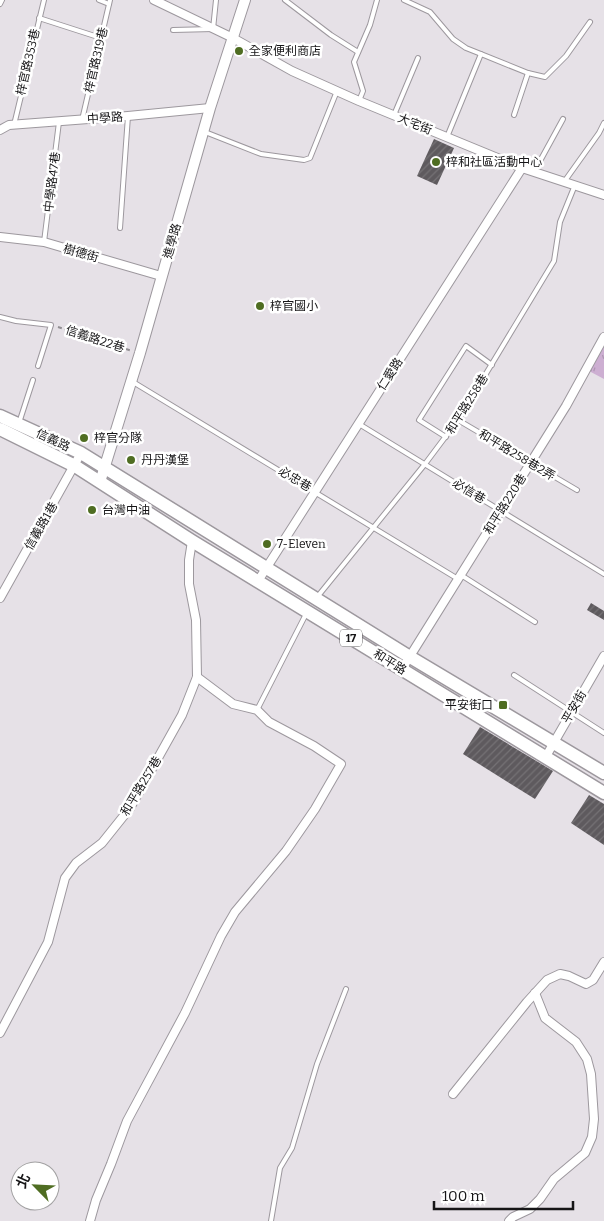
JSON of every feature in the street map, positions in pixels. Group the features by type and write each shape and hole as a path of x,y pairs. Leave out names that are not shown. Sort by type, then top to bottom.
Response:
{"main road":[{"name":"信義路","path":"0,416 82,453 105,468"},
{"name":"信義路","path":"0,429 75,466 100,482"},
{"name":"和平路","path":"105,468 410,657 554,742 604,774"},
{"name":"和平路","path":"100,482 192,541 604,793"}],"street":[{"name":"大宅街","path":"154,0 233,38 292,71 359,101 522,168 604,195"},
{"name":"進學路","path":"100,482 140,353 203,131 245,0"},
{"name":"中學路","path":"0,130 14,125 210,108"},
{"name":"仁愛路","path":"258,581 522,168"},
{"name":"樹德街","path":"0,237 44,242 161,276"},
{"name":"和平路220巷","path":"402,670 566,406 604,337"},
{"name":"信義路1巷","path":"0,598 82,453"},
{"name":"和平路257巷","path":"0,1033 48,942 65,878 76,864 102,843 130,808 182,715 197,677 196,620 189,584 192,541"},
{"name":"平安街","path":"545,758 604,656"},
{"path":"90,1221 96,1200 127,1122 185,1013 221,936 235,912 286,851 315,809 342,764 270,722 257,710 232,704 197,677"},
{"path":"453,1094 547,980 560,974 586,984 593,980 604,962"},
{"path":"509,1221 530,1209 540,1200 554,1179 586,1152 592,1137 594,1119 591,1074 587,1058 576,1042 545,1018 535,993"}],"lane":[{"path":"0,4 2,0"},
{"name":"梓官路353巷","path":"14,125 44,0"},
{"path":"99,0 110,2"},
{"path":"173,30 213,29 216,0"},
{"path":"285,0 331,35 358,52"},
{"path":"359,101 362,91 354,62 370,24 377,0"},
{"path":"404,0 430,12 453,39 466,48 528,73 545,77 566,56 590,22"},
{"name":"梓官路319巷","path":"82,120 110,2"},
{"path":"39,18 101,38"},
{"path":"447,137 481,54"},
{"path":"394,115 418,58"},
{"path":"514,115 528,73"},
{"path":"203,131 260,154 304,160 310,158 337,91"},
{"path":"120,228 128,116"},
{"path":"534,172 563,119"},
{"name":"中學路47巷","path":"44,242 59,122"},
{"path":"564,182 604,123"},
{"name":"和平路258巷","path":"316,598 374,528 458,420 554,261 560,222 575,185"},
{"name":"信義路22巷","path":"0,317 51,325 38,366"},
{"path":"446,437 419,420 466,346 492,365"},
{"path":"19,424 33,380"},
{"name":"必忠巷","path":"131,380 374,528 535,622"},
{"name":"和平路258巷2弄","path":"458,420 577,490"},
{"name":"必信巷","path":"359,424 604,574"},
{"path":"257,710 308,612"},
{"path":"514,675 604,733"},
{"path":"272,1221 280,1168 292,1148 317,1064 346,989"}],"path":[{"name":"信義路22巷","path":"51,325 140,353"}],"green space":[{"path":"604,345 604,379 589,371"}],"building":[{"name":"梓和社區活動中心","path":"434,139 454,148 437,185 417,176"},
{"path":"591,603 604,611 604,620 587,610"},
{"path":"480,727 553,771 535,799 463,754"},
{"path":"589,795 604,804 604,845 571,823"}],"place":[{"name":"全家便利商店","path":"239,51"},
{"name":"梓和社區活動中心","path":"436,162"},
{"name":"梓官國小","path":"260,306"},
{"name":"梓官分隊","path":"84,438"},
{"name":"丹丹漢堡","path":"131,460"},
{"name":"台灣中油","path":"92,510"},
{"name":"7-Eleven","path":"267,544"},
{"name":"平安街口","path":"503,705"}]}
